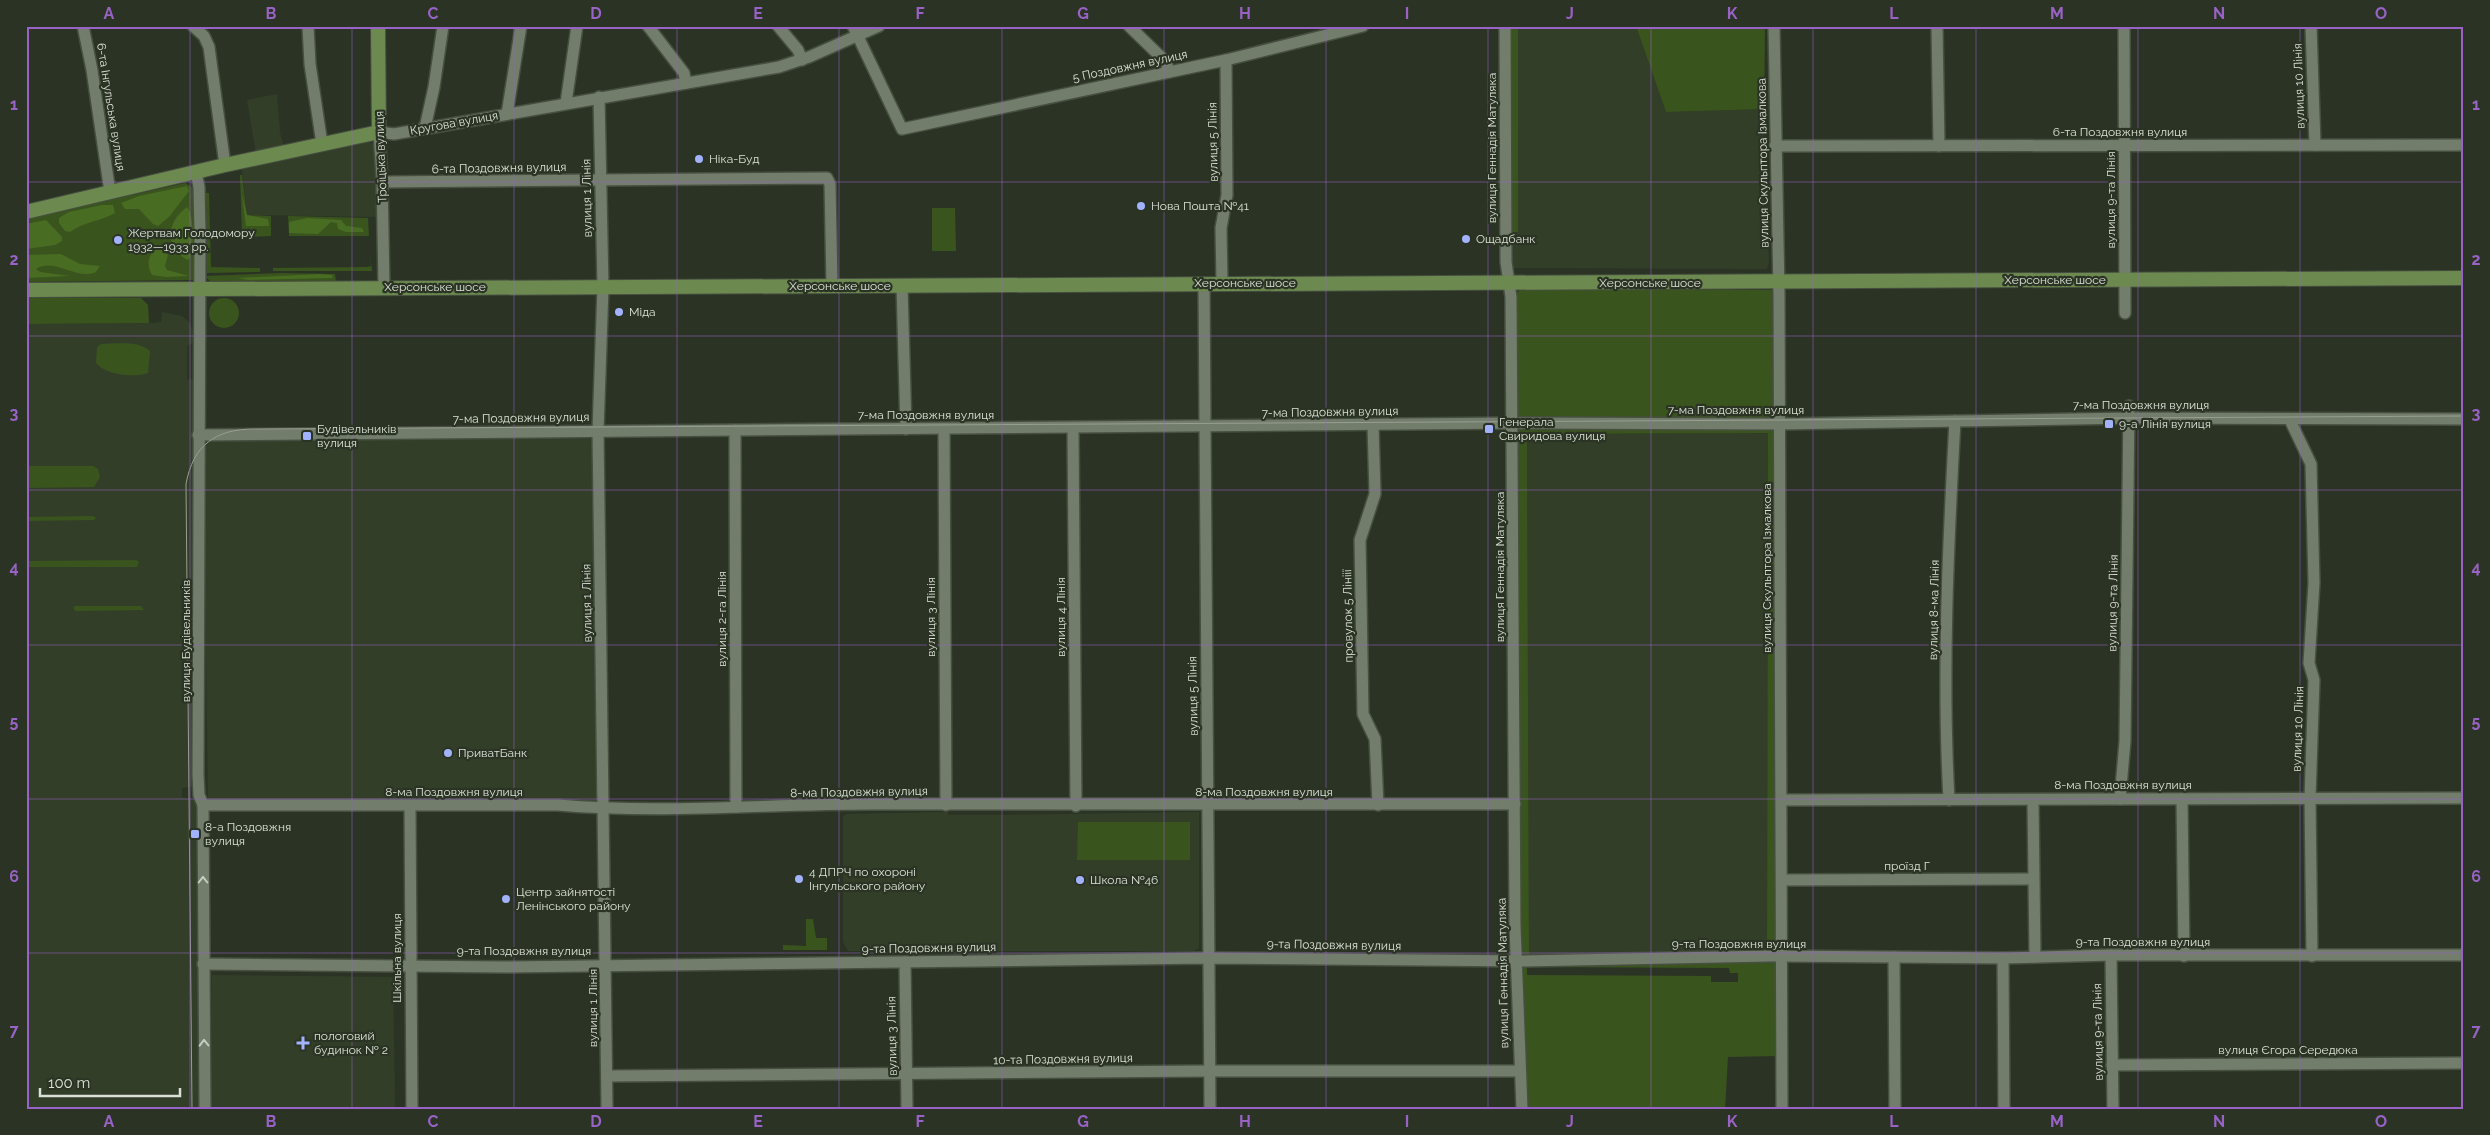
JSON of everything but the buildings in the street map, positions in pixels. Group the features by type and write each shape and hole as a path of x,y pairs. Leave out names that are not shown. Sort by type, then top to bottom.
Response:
{"main road":[{"name":"Троїцька вулиця","path":"378,26 379,132"},
{"name":"Кругова вулиця","path":"26,212 225,165 379,132"},
{"name":"Херсонське шосе","path":"26,290 2464,278"}],"street":[{"name":"6-та Інгульська вулиця","path":"83,26 92,70 110,192"},
{"path":"193,26 204,36 209,47 225,165"},
{"path":"308,26 310,64 322,144"},
{"path":"426,128 443,26"},
{"path":"507,114 521,26"},
{"path":"566,103 577,26"},
{"path":"648,26 684,73 686,83"},
{"path":"778,26 798,50 802,60"},
{"name":"Кругова вулиця","path":"379,132 394,134 779,67 802,60 856,31 879,26"},
{"path":"1129,26 1166,62 1169,72"},
{"name":"5 Поздовжня вулиця","path":"856,31 902,128 1226,60 1362,26"},
{"name":"вулиця Геннадія Матуляка","path":"1505,26 1506,262 1509,284 1514,423 1515,804 1517,961 1522,1109"},
{"name":"вулиця Скульптора Ізмалкова","path":"1774,26 1779,282 1782,1109"},
{"path":"1937,26 1939,146"},
{"name":"вулиця 9-та Лінія","path":"2124,26 2125,313"},
{"name":"вулиця 10 Лінія","path":"2311,26 2315,145"},
{"name":"вулиця 5 Лінія","path":"1222,283 1221,228 1227,195 1226,60"},
{"name":"вулиця 1 Лінія","path":"599,97 602,287 598,431 607,1109"},
{"name":"Троїцька вулиця","path":"379,132 384,287"},
{"name":"6-та Поздовжня вулиця","path":"1775,146 2464,145"},
{"name":"вулиця Будівельників","path":"196,172 199,186 198,435 200,596 198,774 199,795 204,805 205,1109"},
{"name":"6-та Поздовжня вулиця","path":"382,182 468,183 826,178 830,184 832,286"},
{"name":"вулиця 5 Лінія","path":"1204,283 1208,806 1207,958 1210,1109"},
{"path":"902,286 906,429"},
{"name":"вулиця 9-та Лінія","path":"2120,799 2125,741 2129,412"},
{"name":"7-ма Поздовжня вулиця","path":"198,435 1514,423 1780,424 1955,422 2129,412 2290,420 2464,419"},
{"name":"вулиця 10 Лінія","path":"2290,420 2311,464 2314,583 2309,663 2314,680 2310,798 2312,956"},
{"name":"вулиця 8-ма Лінія","path":"1949,800 1946,740 1947,581 1955,422"},
{"name":"провулок 5 Лініії","path":"1373,425 1375,494 1361,536 1363,714 1375,739 1378,805"},
{"name":"вулиця 4 Лінія","path":"1073,428 1076,806"},
{"name":"вулиця 3 Лінія","path":"944,429 946,805"},
{"name":"вулиця 2-га Лінія","path":"735,430 736,807"},
{"name":"8-ма Поздовжня вулиця","path":"1782,800 2464,798"},
{"path":"2182,799 2184,956"},
{"path":"2034,800 2032,879 2035,957"},
{"name":"8-ма Поздовжня вулиця","path":"204,805 558,805 604,809 946,805 1515,804"},
{"name":"Шкільна вулиця","path":"410,806 412,1109"},
{"name":"проїзд Г","path":"1782,880 2032,879"},
{"name":"вулиця 9-та Лінія","path":"2111,955 2113,1109"},
{"name":"9-та Поздовжня вулиця","path":"204,964 606,964 1207,958 1517,961 1769,956 1782,958 2003,958 2111,955 2464,955"},
{"path":"1894,957 1895,1109"},
{"path":"2003,958 2004,1109"},
{"name":"вулиця 3 Лінія","path":"905,962 907,1109"},
{"name":"вулиця Єгора Середюка","path":"2112,1065 2464,1063"},
{"name":"10-та Поздовжня вулиця","path":"607,1076 1209,1070 1520,1071"}],"shaded area":[{"path":"1518,26 1636,26 1666,112 1764,109 1769,264 1766,269 1514,268 1509,261 1510,233 1518,232"},
{"path":"277,94 280,133 284,146 256,153 247,100"},
{"path":"369,141 375,146 377,217 247,215 242,169 328,148"},
{"path":"162,312 182,316 189,322 193,331 193,343 187,346 187,380 194,378 195,780 194,786 182,788 182,797 194,800 197,807 199,1109 26,1109 26,324 154,323 161,322"},
{"path":"1768,433 1767,953 1529,956 1527,434"},
{"path":"203,437 592,439 596,801 208,799"},
{"name":"Школа №46","path":"947,812 949,815 998,815 1199,812 1199,948 1194,951 848,951 843,942 843,816 847,814"},
{"name":"пологовий будинок № 2","path":"212,975 393,977 395,1109 212,1109"}],"green space":[{"path":"1508,26 1518,26 1518,232 1510,233"},
{"path":"1636,26 1765,26 1764,109 1666,112"},
{"path":"240,175 242,175 247,215 271,216 271,236 246,237 242,234"},
{"path":"185,183 194,188 193,280 26,282 26,219"},
{"path":"187,186 189,191 169,217 158,226 153,224 139,209 125,209 121,203 139,196"},
{"path":"206,193 209,193 211,267 260,268 260,272 207,273"},
{"path":"242,195 247,215 268,219 269,226 246,226"},
{"path":"102,205 113,205 115,213 70,232 65,231 59,223 59,218 69,212"},
{"path":"187,207 191,217 193,234 192,250 188,260 175,249 171,235 175,220"},
{"path":"932,208 955,208 956,251 932,251"},
{"path":"288,216 368,218 369,236 289,236"},
{"path":"307,218 341,220 346,226 362,228 364,232 346,232 338,229 337,223 331,222 318,234 289,233 289,222"},
{"path":"46,220 62,237 62,241 55,245 26,249 26,224"},
{"path":"158,247 168,255 165,266 167,270 189,276 166,277 152,275 149,268 149,260 152,253"},
{"path":"61,254 80,264 100,266 96,272 81,274 58,267 43,266 36,269 40,272 70,276 26,278 26,255"},
{"path":"370,254 372,271 273,271 273,268 367,267 371,266"},
{"path":"282,273 335,274 336,281 211,282 205,276"},
{"path":"332,275 333,278 248,280 238,278"},
{"path":"1522,288 1774,290 1776,951 1767,953 1768,433 1527,434 1529,956 1521,955 1515,295"},
{"path":"26,298 141,298 148,305 149,323 26,324"},
{"path":"224,298 234,303 239,313 234,323 224,328 214,323 209,313 214,303"},
{"path":"127,343 139,345 150,351 148,373 135,375 120,374 100,367 96,363 97,347 101,344"},
{"path":"26,466 93,466 98,469 100,477 94,487 26,488"},
{"path":"93,516 96,518 94,520 26,521 26,517"},
{"path":"136,560 139,562 137,567 26,567 26,561"},
{"path":"141,606 144,610 75,611 73,607"},
{"path":"1078,822 1190,822 1190,860 1077,860"},
{"path":"806,919 813,919 816,938 827,938 827,950 783,950 783,945 806,946"},
{"path":"1773,961 1776,964 1777,1056 1728,1057 1725,1109 1524,1109 1522,965","holes":["1527,967 1729,968 1730,973 1738,973 1738,982 1711,982 1711,976 1527,975"]}],"tram line":[{"path":"192,1109 186,484 189,470 201,449 208,442 228,432 254,429 2464,416"}],"place":[{"name":"Ніка-Буд","path":"699,159"},
{"name":"Нова Пошта №41","path":"1141,206"},
{"name":"Ощадбанк","path":"1466,239"},
{"name":"Жертвам Голодомору 1932—1933 рр.","path":"118,240"},
{"name":"Міда","path":"619,312"},
{"name":"9-а Лінія вулиця","path":"2109,424"},
{"name":"Генерала Свиридова вулиця","path":"1489,429"},
{"name":"Будівельників вулиця","path":"307,436"},
{"name":"ПриватБанк","path":"448,753"},
{"name":"8-а Поздовжня вулиця","path":"195,834"},
{"name":"4 ДПРЧ по охороні Інгульського району","path":"799,879"},
{"name":"Школа №46","path":"1080,880"},
{"name":"Центр зайнятості Ленінського району","path":"506,899"},
{"name":"пологовий будинок № 2","path":"303,1043"}]}
